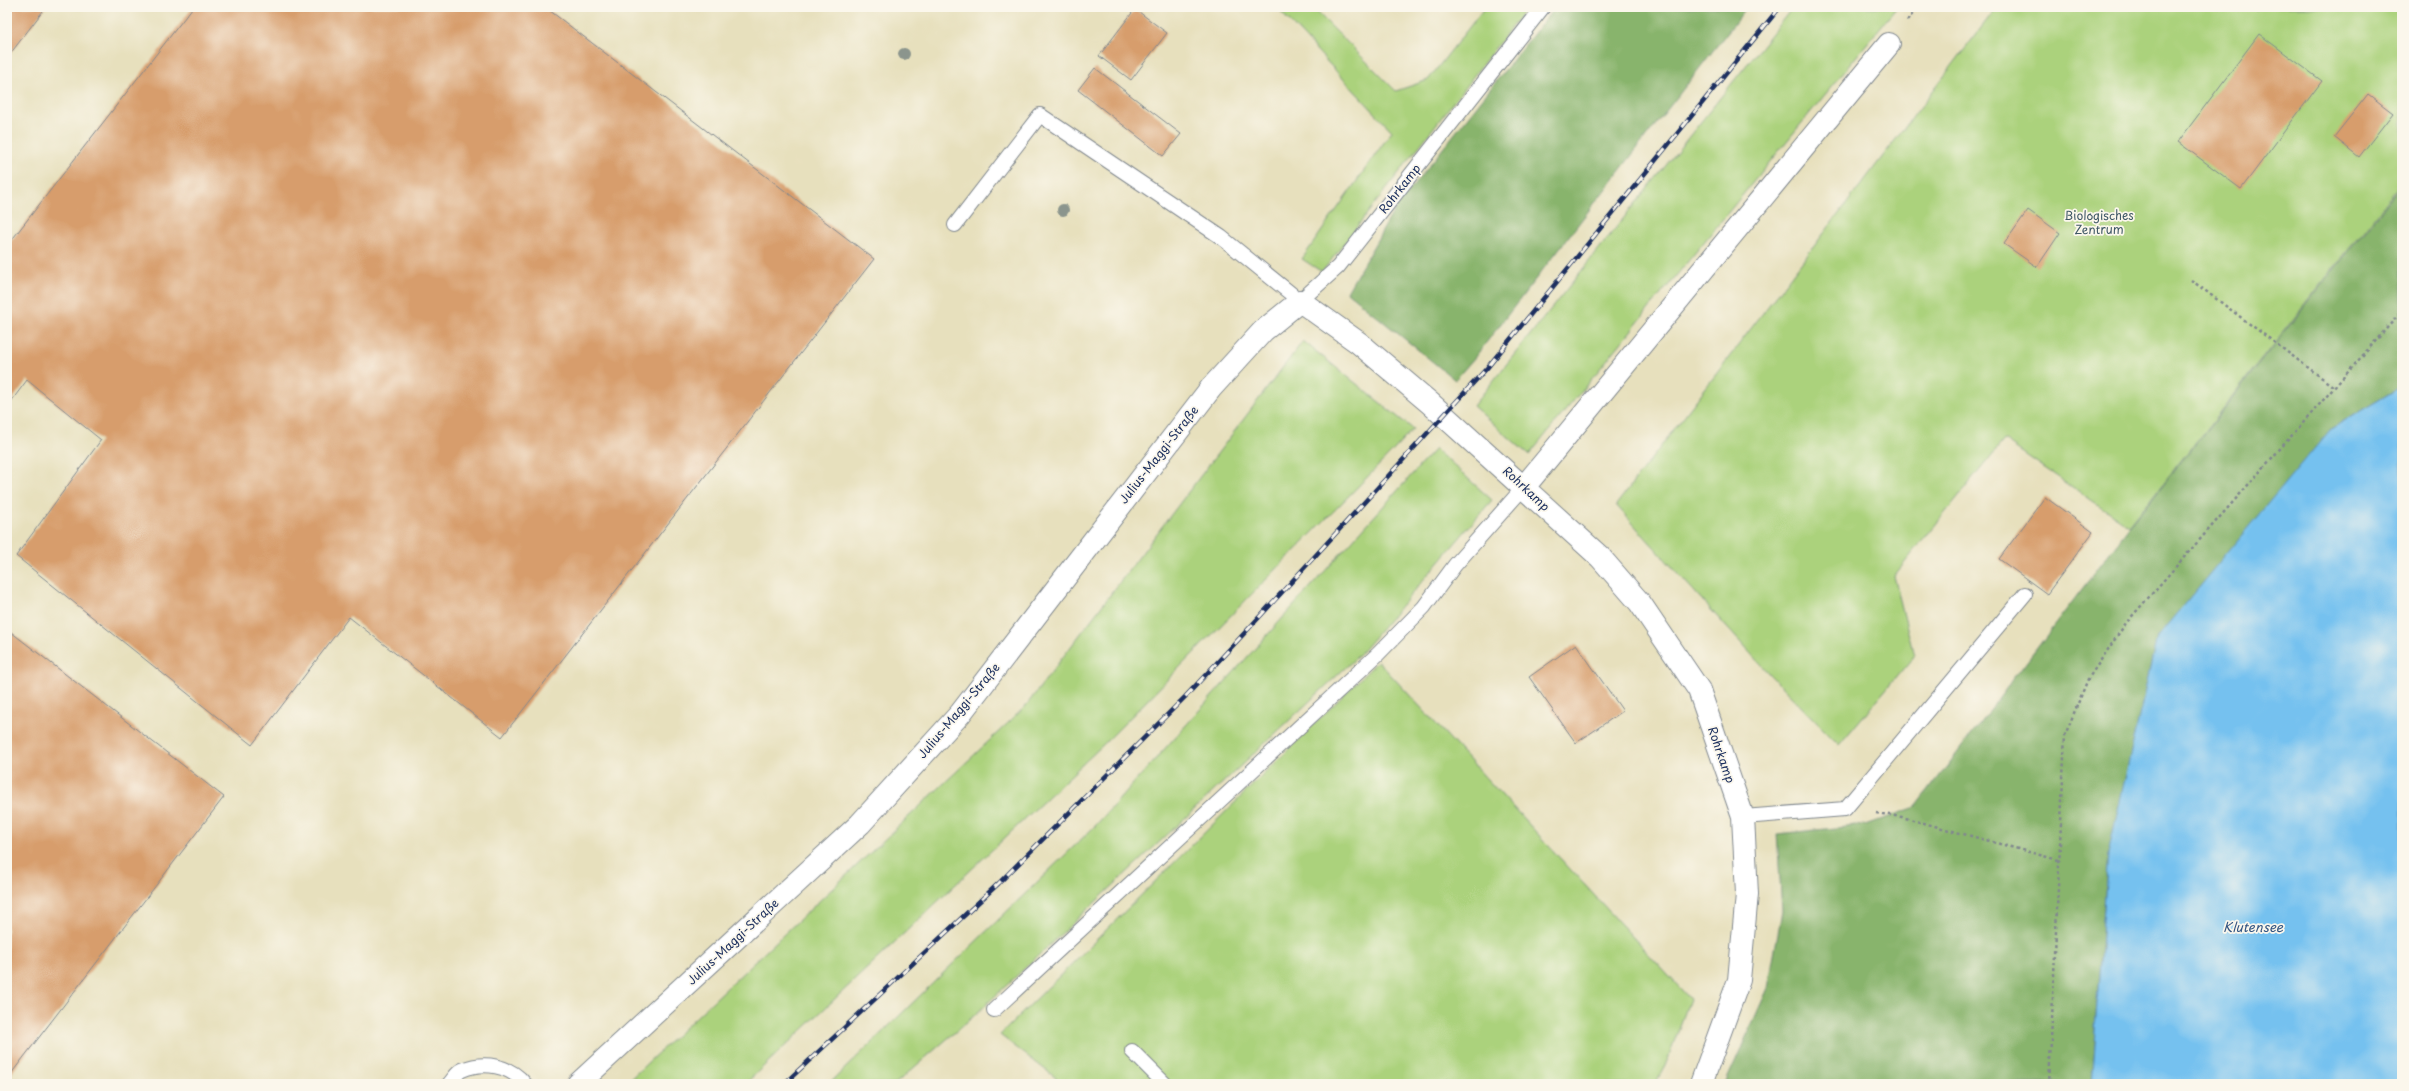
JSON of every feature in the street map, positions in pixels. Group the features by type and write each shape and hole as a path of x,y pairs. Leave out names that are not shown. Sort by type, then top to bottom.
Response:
{"street":[{"path":"1524,487 1889,44"},
{"name":"Rohrkamp","path":"1300,301 1359,342 1430,403 1600,557 1640,602 1699,690 1743,817 1747,894 1739,980 1701,1084"},
{"name":"Julius-Maggi-Straße","path":"578,1084 860,824 960,714 1211,388 1263,331 1300,301"}],"lane":[{"name":"Rohrkamp","path":"1300,301 1338,267 1543,7"},
{"path":"956,225 1040,115 1221,237 1300,301"},
{"path":"994,1010 1378,654 1424,607 1455,565 1524,487"},
{"path":"1743,817 1845,809 2025,594"},
{"path":"1132,1051 1165,1084"},
{"path":"449,1084 460,1070 488,1064 516,1073 525,1084"}],"path":[{"path":"2257,13 2262,7"},
{"path":"2191,280 2334,387"},
{"path":"2049,1084 2058,860 2065,735 2088,679 2126,623 2402,311"},
{"path":"1845,809 1902,817 2058,860"}],"green space":[{"path":"1276,7 1312,7 1396,91 1428,80 1485,7 1527,7 1322,272 1302,259 1392,131"},
{"path":"1555,7 1747,7 1475,357 1455,380 1347,292 1395,209"},
{"path":"1793,7 1897,7 1529,455 1473,406"},
{"name":"Biologisches Zentrum","path":"1997,7 2402,7 2402,182 2129,526 2004,440 1894,576 1914,656 1839,745 1770,675 1616,505"},
{"path":"2402,184 2402,386 2329,430 2108,854 2091,1084 1725,1084 1768,988 1782,911 1777,834 1865,825 1916,807 2130,526"},
{"path":"1303,341 1413,429 1106,742 745,1084 625,1084 1025,707"},
{"path":"1435,449 1492,500 1359,655 976,1014 895,1084 829,1084 1096,825"},
{"path":"1378,661 1690,999 1665,1066 1655,1084 1064,1084 1000,1035"}],"water":[{"name":"Klutensee","path":"2402,386 2402,1084 2091,1084 2108,854 2157,637 2329,430"}],"building":[{"path":"7,7 46,7 7,58"},
{"path":"193,7 545,7 874,259 502,737 349,617 252,745 16,556 101,440 27,380 7,407 7,246"},
{"path":"1135,9 1167,33 1131,80 1099,56"},
{"path":"2259,34 2322,81 2241,189 2178,142"},
{"path":"1095,68 1181,134 1163,156 1078,90"},
{"path":"2368,94 2393,113 2359,157 2334,137"},
{"path":"2028,210 2060,233 2037,267 2004,244"},
{"path":"2045,497 2093,532 2047,594 1999,559"},
{"path":"7,629 224,797 7,1079"},
{"path":"1576,644 1623,711 1576,743 1529,677"}],"railway":[{"path":"784,1084 999,883 1185,697 1252,625 1487,368 1780,7"}]}
